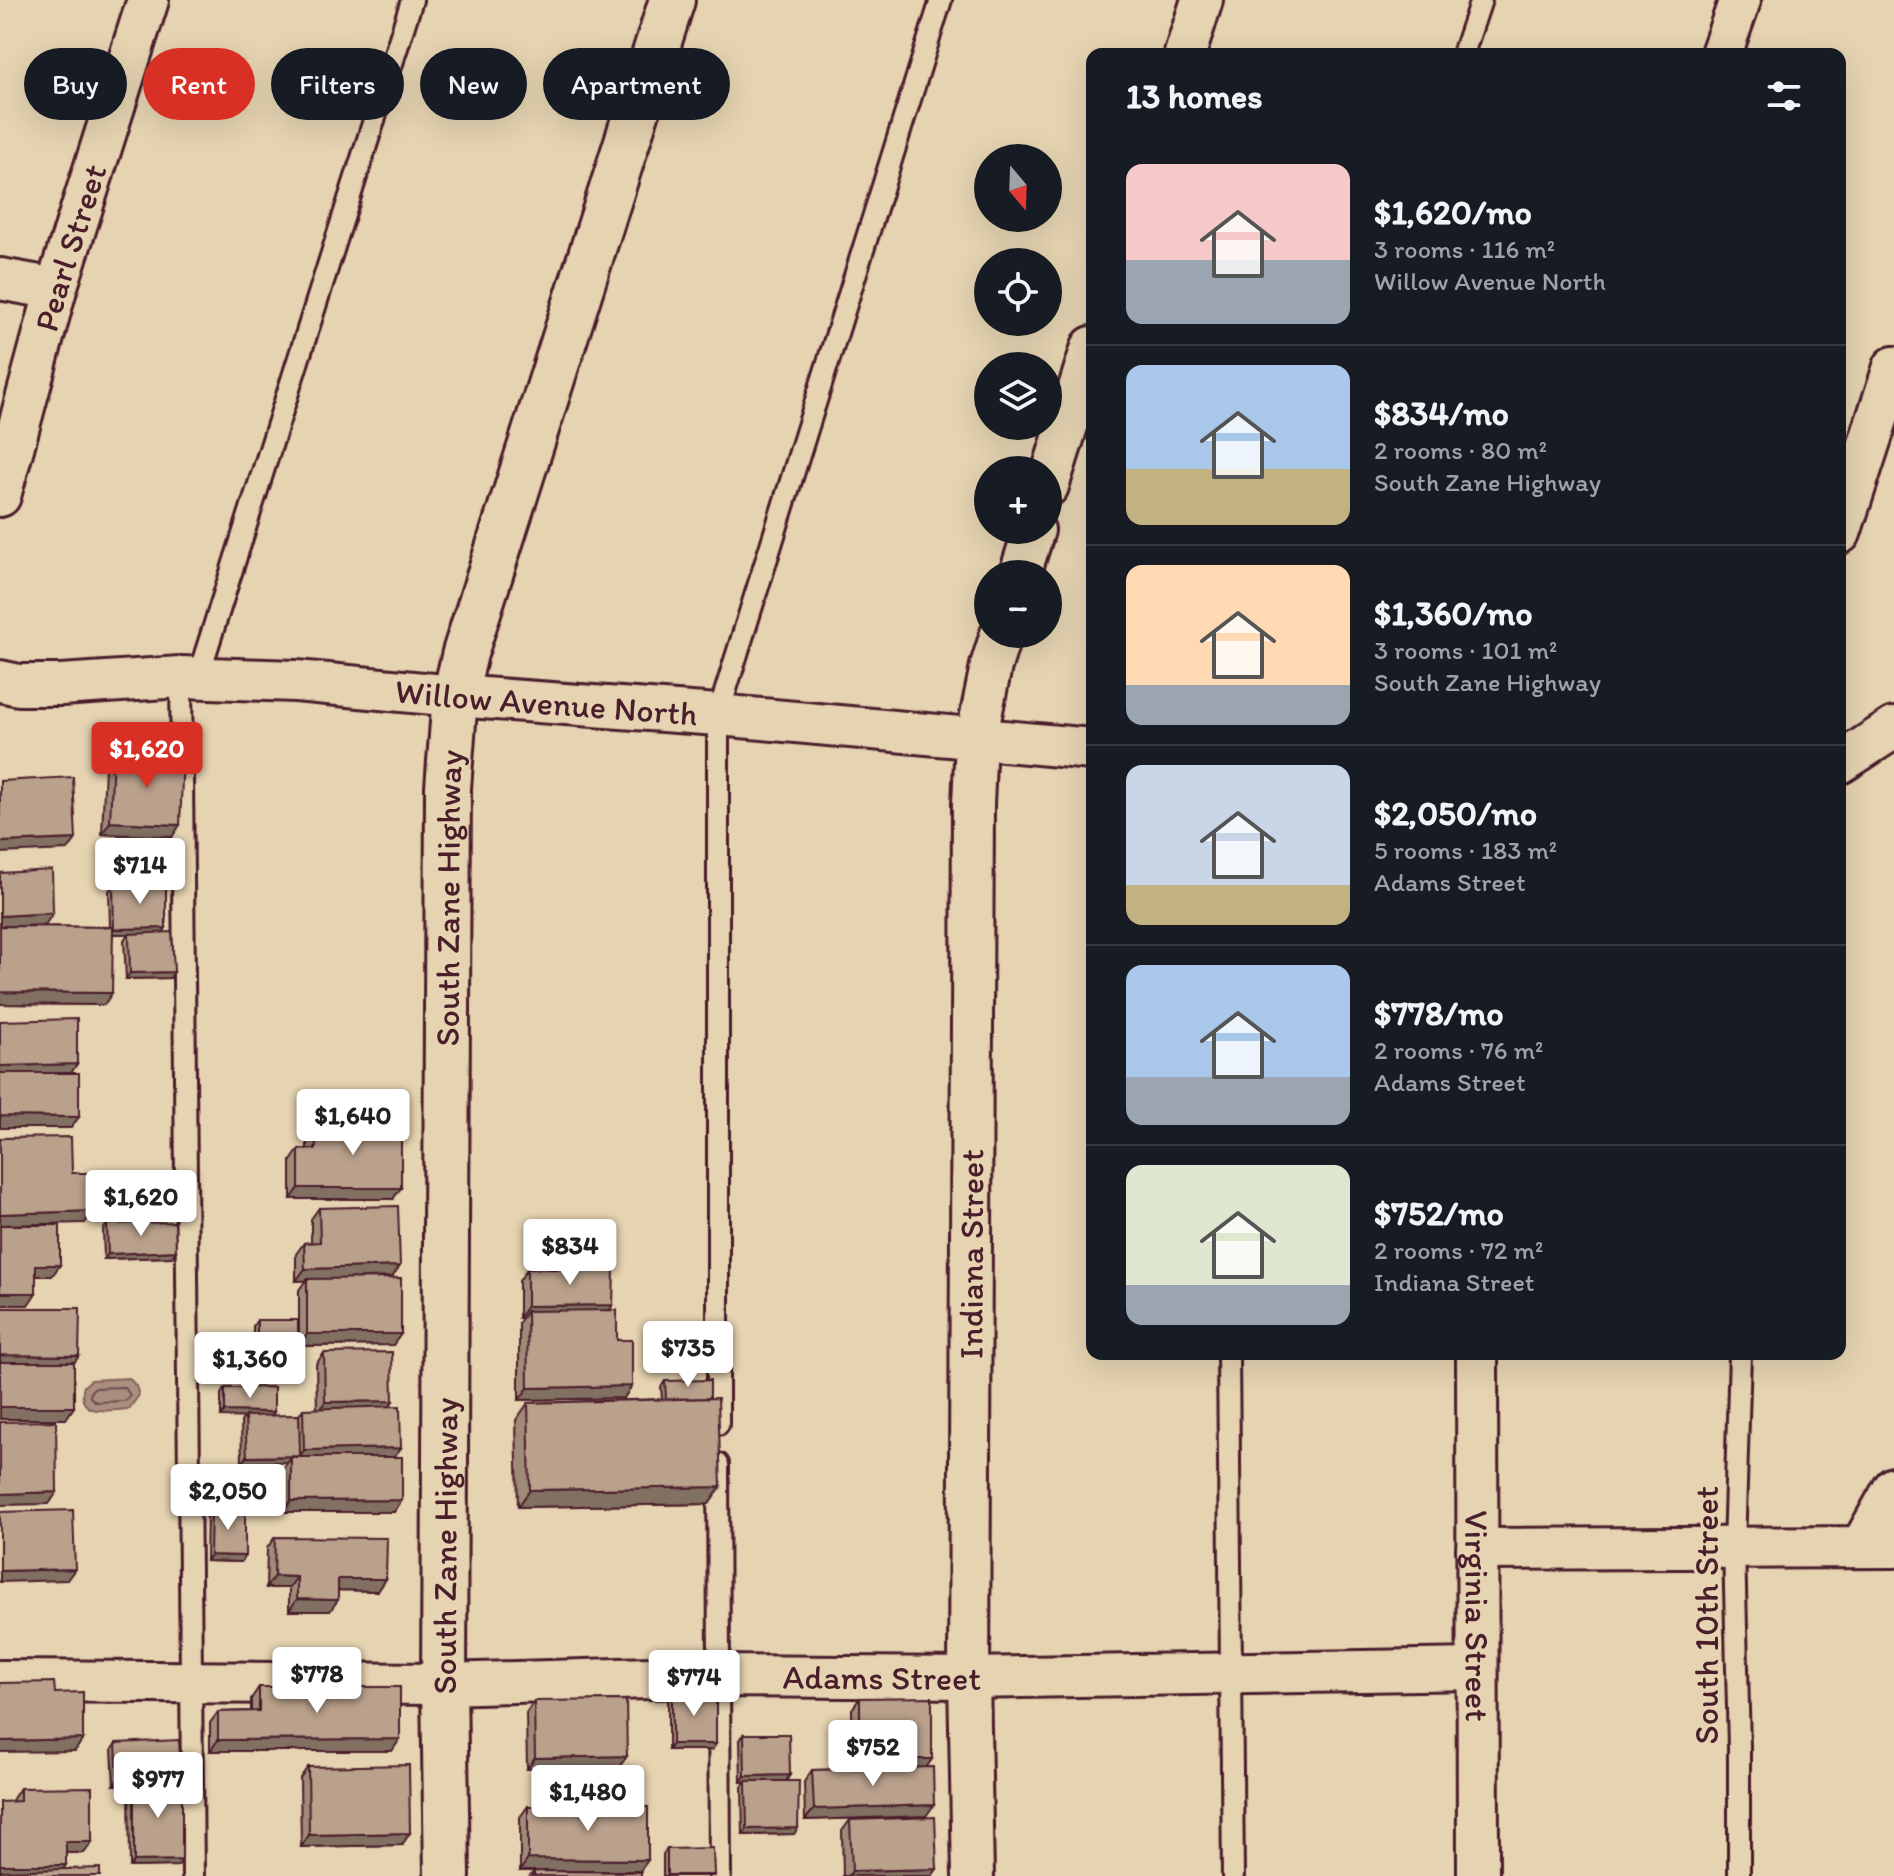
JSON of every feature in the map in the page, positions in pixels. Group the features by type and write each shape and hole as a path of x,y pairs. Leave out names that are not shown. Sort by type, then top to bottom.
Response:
{"street":[{"name":"Pearl Street","path":"0,496 56,289 148,0"},
{"name":"South Zane Highway","path":"447,1876 444,1684 448,804 455,696 465,653 672,0"},
{"path":"1187,48 1202,0"},
{"path":"1723,48 1740,0"},
{"path":"0,280 56,289"},
{"path":"1057,456 1086,366"},
{"path":"1846,515 1894,367"},
{"name":"Indiana Street","path":"973,1876 969,1678 973,820 976,740 997,648"},
{"name":"Willow Avenue North","path":"0,681 19,685 190,677 296,681 1086,749"},
{"path":"1846,759 1894,728"},
{"name":"Virginia Street","path":"1477,1360 1478,1876"},
{"path":"1477,1549 1877,1547 1894,1488"},
{"name":"Adams Street","path":"0,1681 444,1684 718,1676 969,1678 1477,1669"}],"lane":[{"path":"193,1876 190,677 412,0"},
{"path":"720,1876 718,715 941,0"},
{"path":"1465,48 1481,0"},
{"path":"1228,1360 1233,1876"},
{"name":"South 10th Street","path":"1739,1876 1734,1548 1740,1360"}],"water":[{"path":"129,1378 139,1395 129,1409 96,1410 84,1403 84,1386 91,1380"}],"building":[{"path":"113,755 183,757 180,825 110,822"},
{"path":"73,777 76,839 0,842 0,781"},
{"path":"52,870 53,913 0,916 0,873"},
{"path":"166,884 166,928 114,929 113,885"},
{"path":"0,926 113,927 112,993 0,992"},
{"path":"172,932 174,972 130,973 129,934"},
{"path":"77,1019 77,1064 0,1066 0,1021"},
{"path":"0,1073 79,1073 79,1117 0,1116"},
{"path":"401,1122 401,1188 299,1188 299,1149 316,1149 315,1124"},
{"path":"71,1137 72,1173 91,1173 93,1211 0,1214 0,1138"},
{"path":"398,1206 400,1266 305,1269 304,1243 320,1242 319,1208"},
{"path":"175,1222 176,1251 108,1254 107,1224"},
{"path":"0,1225 60,1225 60,1265 36,1265 36,1293 0,1293"},
{"path":"527,1269 614,1269 613,1305 527,1306"},
{"path":"401,1278 401,1334 307,1334 307,1279"},
{"path":"0,1308 80,1308 79,1356 0,1355"},
{"path":"617,1310 617,1340 632,1340 632,1386 528,1388 527,1311"},
{"path":"257,1320 298,1320 298,1345 257,1345"},
{"path":"392,1352 393,1401 325,1402 324,1353"},
{"path":"0,1362 74,1362 74,1407 0,1407"},
{"path":"710,1380 710,1398 666,1399 665,1381"},
{"path":"274,1387 274,1412 225,1411 225,1388"},
{"path":"718,1398 721,1487 530,1490 528,1403"},
{"path":"400,1406 401,1448 304,1450 303,1409"},
{"path":"299,1415 300,1456 247,1457 245,1416"},
{"path":"56,1421 57,1492 0,1494 0,1422"},
{"path":"291,1457 402,1457 402,1500 291,1501"},
{"path":"211,1508 245,1508 245,1556 210,1555"},
{"path":"73,1510 75,1569 0,1571 0,1512"},
{"path":"275,1537 387,1538 386,1579 338,1579 338,1600 297,1599 297,1577 274,1576"},
{"path":"54,1682 55,1693 83,1692 83,1739 0,1741 0,1683"},
{"path":"259,1687 400,1687 400,1739 218,1740 218,1712 259,1711"},
{"path":"672,1692 716,1692 716,1744 672,1744"},
{"path":"932,1697 932,1759 860,1759 860,1698"},
{"path":"626,1700 627,1756 535,1758 534,1701"},
{"path":"744,1734 789,1734 790,1775 745,1776"},
{"path":"179,1740 181,1776 118,1779 116,1743"},
{"path":"409,1765 410,1833 309,1835 308,1767"},
{"path":"933,1767 934,1805 814,1809 812,1770"},
{"path":"182,1780 182,1860 134,1861 134,1781"},
{"path":"746,1781 799,1781 798,1828 747,1829"},
{"path":"92,1787 92,1842 66,1842 66,1865 0,1865 0,1802 20,1801 20,1788"},
{"path":"528,1806 648,1807 648,1860 528,1859"},
{"path":"935,1817 937,1869 852,1871 850,1820"},
{"path":"713,1848 714,1875 667,1875 667,1849"},
{"path":"100,1868 100,1876 0,1876 0,1871"},
{"path":"534,1871 641,1872 641,1876 534,1876"}]}
